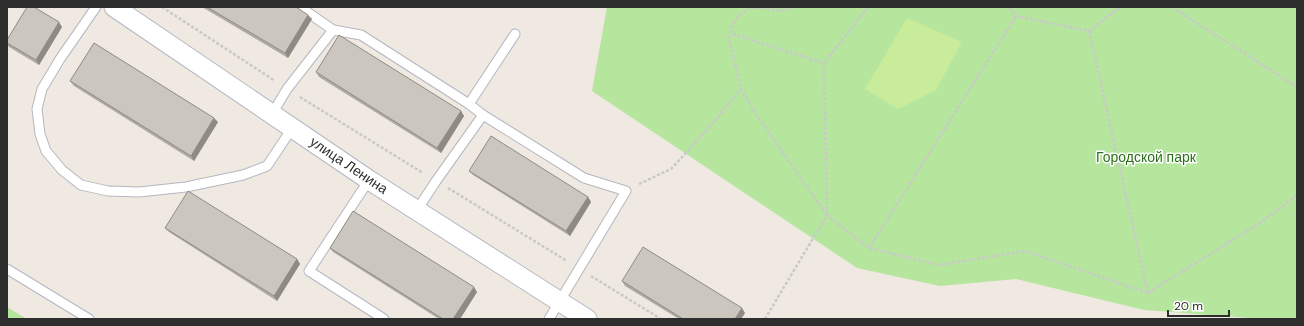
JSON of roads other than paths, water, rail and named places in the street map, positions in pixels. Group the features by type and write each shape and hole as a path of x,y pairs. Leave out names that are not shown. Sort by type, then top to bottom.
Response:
{"street":[{"name":"улица Ленина","path":"114,7 369,180 587,319"}],"lane":[{"path":"96,7 60,59 42,89 37,109 40,134 46,152 62,170 81,185 108,192 139,192 186,187 243,175 267,166 293,127"},
{"path":"300,7 333,30 361,35 483,115 584,178 626,191 549,319"},
{"path":"272,114 333,30"},
{"path":"468,104 515,34"},
{"path":"417,210 483,115"},
{"path":"369,180 309,271 384,319"},
{"path":"7,269 89,319"}],"park label":[{"name":"Городской парк","path":"1146,157"}]}
